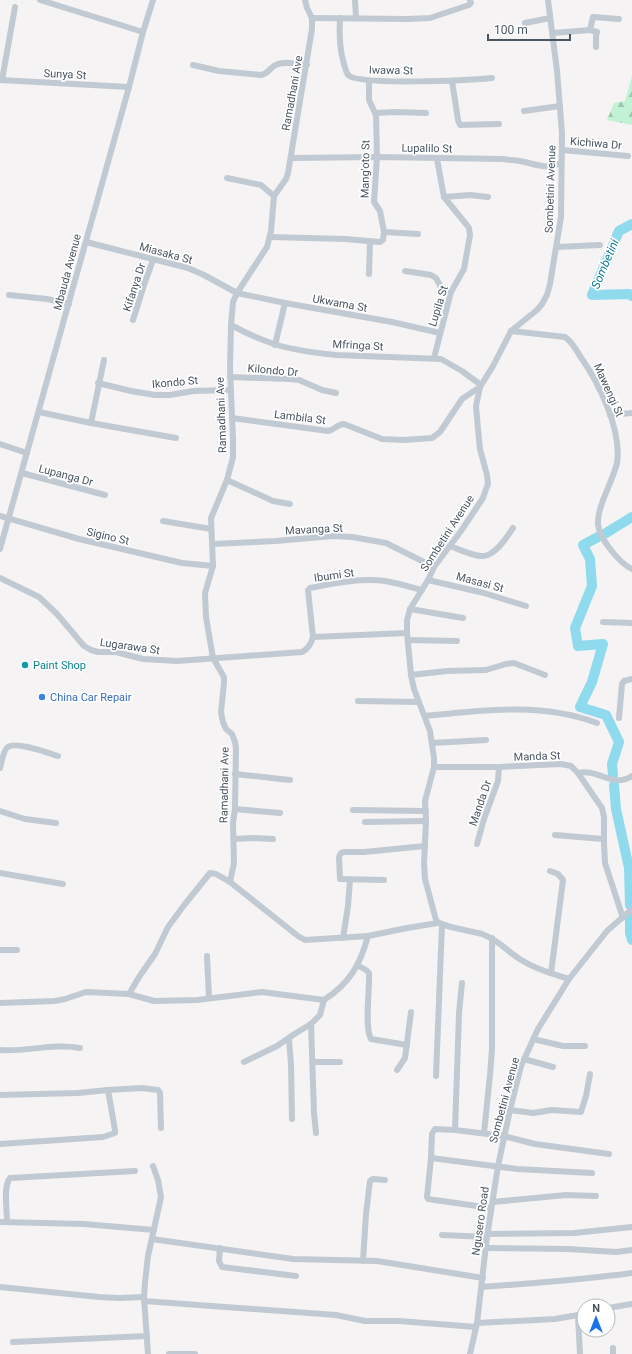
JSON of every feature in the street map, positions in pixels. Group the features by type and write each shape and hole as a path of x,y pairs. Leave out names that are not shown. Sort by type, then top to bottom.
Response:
{"street":[{"path":"40,0 143,32"},
{"name":"Mbauda Avenue","path":"0,549 153,0"},
{"name":"Ramadhani Ave","path":"230,882 234,863 233,823 235,809 235,742 232,734 224,726 221,712 224,677 213,658 205,604 205,593 213,566 211,518 227,480 233,457 230,377 233,302 237,293 264,253 270,237 274,196 287,176 307,66 312,29 312,18 305,0"},
{"path":"355,0 356,18"},
{"path":"312,18 430,18 469,5 471,0"},
{"name":"Sombetini Avenue","path":"440,924 435,917 425,879 424,863 426,796 434,767 432,743 425,716 414,689 411,675 407,620 410,609 428,580 434,567 483,498 488,484 480,449 476,406 480,386 511,331 538,310 547,295 550,284 561,217 562,150 560,106 548,0"},
{"path":"1,80 15,7"},
{"path":"590,30 593,17 619,19"},
{"name":"Iwawa St","path":"340,18 340,50 346,72 349,76 355,79 369,81 452,81 492,78"},
{"path":"525,23 550,18"},
{"path":"552,33 590,30 597,32 596,47"},
{"path":"193,65 220,71 261,75 266,74 276,65 291,64 307,66"},
{"name":"Sunya St","path":"1,80 129,87"},
{"name":"Mang'oto St","path":"369,81 369,100 375,113 377,157 374,202 380,211 384,232"},
{"path":"452,81 460,125 499,124"},
{"path":"524,111 560,106"},
{"path":"375,113 426,113"},
{"name":"Kichiwa Dr","path":"562,150 628,156"},
{"name":"Lupalilo St","path":"291,158 377,157 503,159 546,167 561,163"},
{"path":"437,159 444,197 470,195 488,197"},
{"path":"227,178 261,184 274,196"},
{"name":"Lupila St","path":"434,358 451,292 464,269 470,231 444,197"},
{"path":"270,237 345,239 370,242 382,241 384,232 418,234"},
{"name":"Miasaka St","path":"86,242 188,268 204,274 237,293"},
{"path":"369,274 370,242"},
{"path":"557,247 600,245"},
{"name":"Kifanya Dr","path":"134,320 153,260"},
{"path":"405,271 431,275 438,280 442,289 451,292"},
{"name":"Ukwama St","path":"237,293 392,322 440,333"},
{"path":"9,295 47,299 69,304"},
{"path":"275,344 285,303"},
{"name":"Mfringa St","path":"231,324 248,334 275,344 336,355 434,358 446,361 480,386"},
{"name":"Mawengi St","path":"511,331 561,335 569,340 594,377 615,429 617,447 615,471 601,509 598,524 603,537 620,561 632,569"},
{"path":"91,423 98,383 104,360"},
{"name":"Kilondo Dr","path":"230,377 298,380 322,390 336,393"},
{"name":"Ikondo St","path":"98,383 155,396 170,395 193,390 231,390"},
{"name":"Lambila St","path":"232,418 328,431 333,430 339,424 344,424 372,436 382,438 404,440 428,439 435,437 440,432 462,399 480,386"},
{"path":"39,412 176,438"},
{"path":"610,415 632,413"},
{"path":"0,444 27,453"},
{"name":"Lupanga Dr","path":"22,473 105,495"},
{"path":"227,480 273,501 290,504"},
{"name":"Sigino St","path":"0,516 79,539 174,562 213,566"},
{"path":"163,521 211,529"},
{"path":"450,546 479,556 487,556 499,547 513,528"},
{"name":"Mavanga St","path":"213,544 333,536 352,537 386,543 434,567"},
{"name":"Lugarawa St","path":"0,578 39,597 57,614 84,646 91,650 98,652 116,652 134,657 159,660 177,661 213,658"},
{"name":"Masasi St","path":"428,580 474,590 526,606"},
{"name":"Ibumi St","path":"313,637 308,590 310,588 342,582 379,581 394,582 422,590"},
{"path":"410,609 463,618"},
{"path":"603,622 632,624"},
{"path":"213,658 302,652 307,649 312,642 313,637 407,633"},
{"path":"408,640 457,641"},
{"path":"411,675 486,670 514,662 545,675"},
{"path":"619,718 622,684 624,681 632,679"},
{"path":"358,701 419,702"},
{"path":"425,716 523,709 579,717 598,723"},
{"path":"432,743 486,740"},
{"path":"0,768 5,750 7,747 12,745 25,746 58,756"},
{"name":"Manda St","path":"434,767 499,767 561,764 571,766 578,773 602,808 605,823 603,839 608,873 623,918"},
{"name":"Manda Dr","path":"477,844 492,795 498,781 499,767"},
{"path":"578,773 587,771 619,781 627,780 632,776"},
{"path":"235,774 290,780"},
{"path":"235,809 280,813"},
{"path":"353,810 426,811"},
{"path":"0,811 25,819 56,823"},
{"path":"365,822 426,821"},
{"path":"555,835 603,839"},
{"path":"234,839 273,839"},
{"path":"384,880 342,880 339,878 339,857 342,852 364,852 425,846"},
{"path":"129,994 155,954 168,927 207,875 212,872 230,882 302,939 310,940 368,936 407,928 440,924 469,930 492,938 524,962 569,979"},
{"path":"550,872 558,874 563,880 551,973"},
{"path":"0,873 63,884"},
{"path":"343,938 350,880"},
{"name":"Sombetini Avenue","path":"498,1166 510,1110 524,1059 533,1039 569,979 607,931 632,909"},
{"path":"436,1076 439,1030 440,924"},
{"path":"244,1062 289,1039 311,1024 320,1015 324,1000 339,989 349,979 357,965 368,936"},
{"path":"484,1134 492,1049 492,938"},
{"path":"0,950 17,950"},
{"path":"207,956 210,998"},
{"path":"357,965 369,973 368,1017 370,1039 407,1045"},
{"path":"455,1130 459,1013 462,983"},
{"path":"0,1003 29,1003 60,1000 86,992 129,994 154,1001 197,1000 262,992 324,1000"},
{"path":"397,1070 405,1060 411,1012"},
{"path":"311,1024 316,1133"},
{"path":"289,1039 292,1119"},
{"path":"533,1039 564,1046 586,1046"},
{"path":"0,1050 18,1051 60,1046 80,1048"},
{"path":"524,1059 553,1067"},
{"path":"313,1062 340,1062"},
{"path":"510,1110 533,1113 552,1110 580,1112 586,1096 590,1074"},
{"path":"0,1095 78,1094 142,1088 158,1090 160,1094 161,1128"},
{"path":"0,1144 112,1135 115,1133 115,1130 108,1090"},
{"path":"596,1196 566,1195 492,1205 428,1200 427,1197 433,1131 435,1129 455,1130 504,1136 535,1144 609,1154"},
{"path":"431,1158 532,1170 592,1172"},
{"path":"148,1354 144,1299 146,1272 161,1197 158,1180 153,1166"},
{"name":"Ngusero Road","path":"483,1278 487,1235 498,1166"},
{"path":"7,1221 6,1189 7,1182 10,1178 135,1171"},
{"path":"363,1261 370,1181 372,1179 385,1180"},
{"path":"0,1222 84,1224 154,1230"},
{"path":"442,1235 574,1233 632,1227"},
{"path":"152,1239 293,1259 363,1261 398,1264 483,1278 470,1354"},
{"path":"220,1248 219,1262 222,1267 296,1276"},
{"path":"486,1248 568,1249 616,1252 632,1250"},
{"path":"482,1286 592,1279 632,1273"},
{"path":"0,1287 99,1297 144,1299 310,1313 340,1316 365,1321 399,1321 476,1325 576,1316"},
{"path":"616,1307 632,1304"},
{"path":"13,1342 147,1336"},
{"path":"580,1338 580,1354"},
{"path":"169,1354 195,1354"}],"green space":[{"path":"632,76 632,125 607,120 614,103 625,101"}],"waterway":[{"name":"Sombetini","path":"632,224 619,231 592,295 629,294 632,296"},
{"name":"Sombetini","path":"606,533 632,517"},
{"name":"Sombetini","path":"598,537 583,545 590,559 592,586 575,628 578,646 603,644 592,682 580,707 606,715 619,742 612,764 613,775"},
{"name":"Sombetini","path":"614,785 616,809 629,868 630,905"},
{"name":"Sombetini","path":"630,917 630,933 632,940"}],"place":[{"name":"Paint Shop","path":"25,665"},
{"name":"China Car Repair","path":"42,697"}]}
